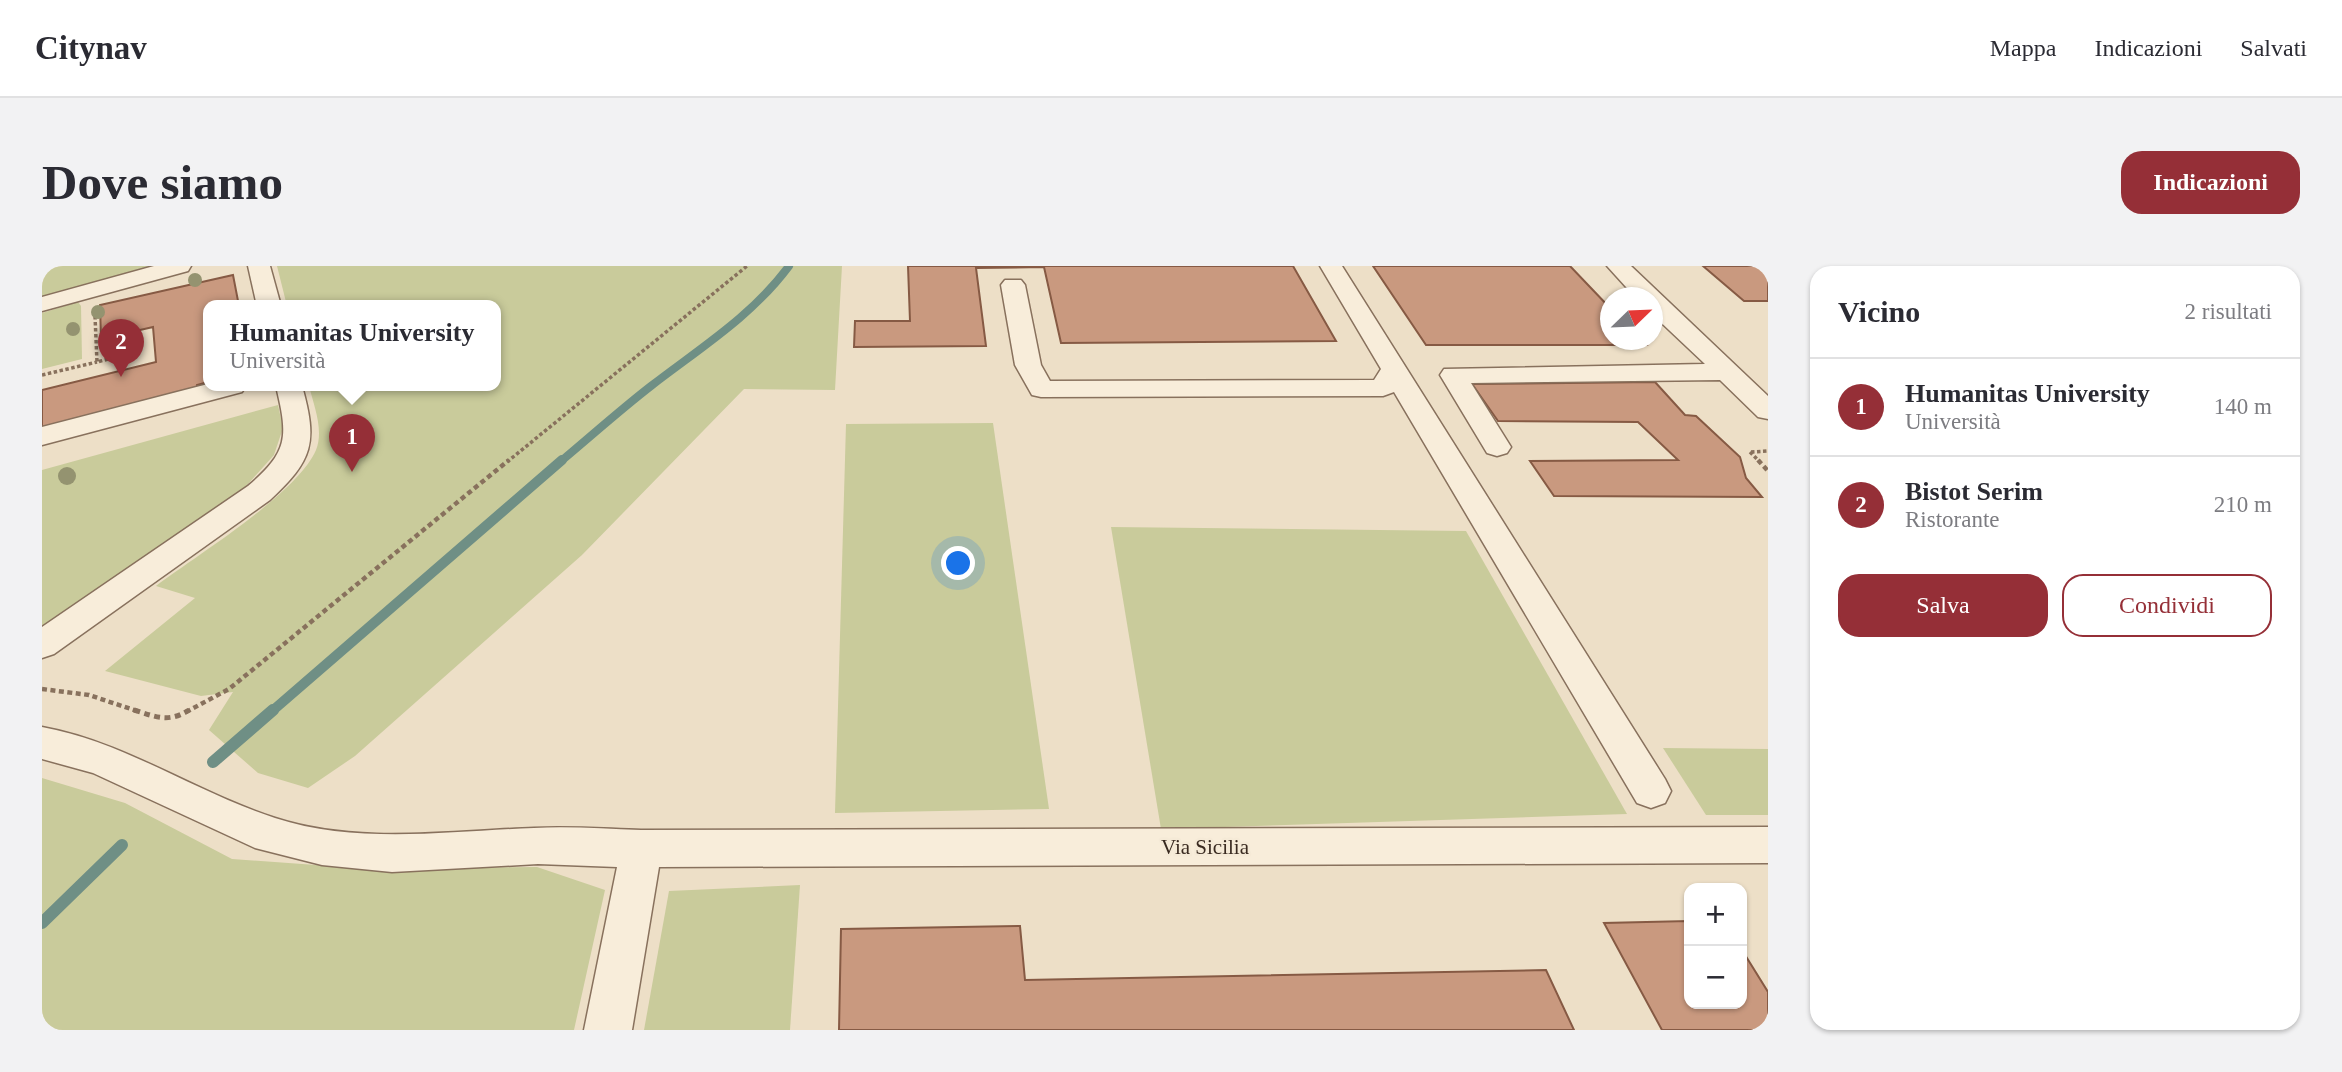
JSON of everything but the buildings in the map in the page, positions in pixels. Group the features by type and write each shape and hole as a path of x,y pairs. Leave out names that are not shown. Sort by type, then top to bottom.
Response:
{"street":[{"path":"42,304 180,266"},
{"path":"259,266 268,300"},
{"path":"1331,266 1651,792"},
{"path":"1618,266 1639,287"},
{"path":"1013,285 1028,365 1041,389 1383,388 1393,370"},
{"path":"1663,311 1768,411"},
{"path":"1497,447 1453,375 1727,372"},
{"path":"42,436 214,391"},
{"path":"42,645 259,493 287,469 299,447 299,422 290,391"},
{"name":"Via Sicilia","path":"42,743 69,748 107,762 270,835 322,847 392,853 538,846 641,849 1768,845"},
{"path":"608,1030 641,849"}],"path":[{"path":"42,689 89,695 161,719 174,719 204,700 229,689 747,266"},
{"path":"93,290 97,362"},
{"path":"42,376 131,353"},
{"path":"1768,451 1750,452 1768,471"}],"green space":[{"path":"42,266 168,266 42,297"},
{"path":"277,266 842,266 835,390 744,389 582,555 355,756 308,788 258,773 209,730 233,692 201,696 105,671 195,598 156,586 268,504 305,467 316,450 319,434 310,391 501,391 501,300 286,300"},
{"path":"78,302 81,306 82,359 42,369 42,313"},
{"path":"278,405 283,428 274,455 239,494 42,627 42,470"},
{"path":"993,423 1049,809 835,813 846,424"},
{"path":"1111,527 1466,531 1627,814 1161,829"},
{"path":"1663,748 1768,749 1768,815 1706,815"},
{"path":"42,778 125,803 232,859 357,868 537,867 605,890 574,1030 42,1030"},
{"path":"800,885 790,1030 644,1030 669,891"}],"waterway":[{"path":"560,462 639,395 742,316 789,266"},
{"path":"271,712 562,460"},
{"path":"213,762 273,710"},
{"path":"42,923 122,845"}],"place":[{"name":"Bistot Serim","path":"121,377"},
{"name":"Humanitas University","path":"352,472"}]}
